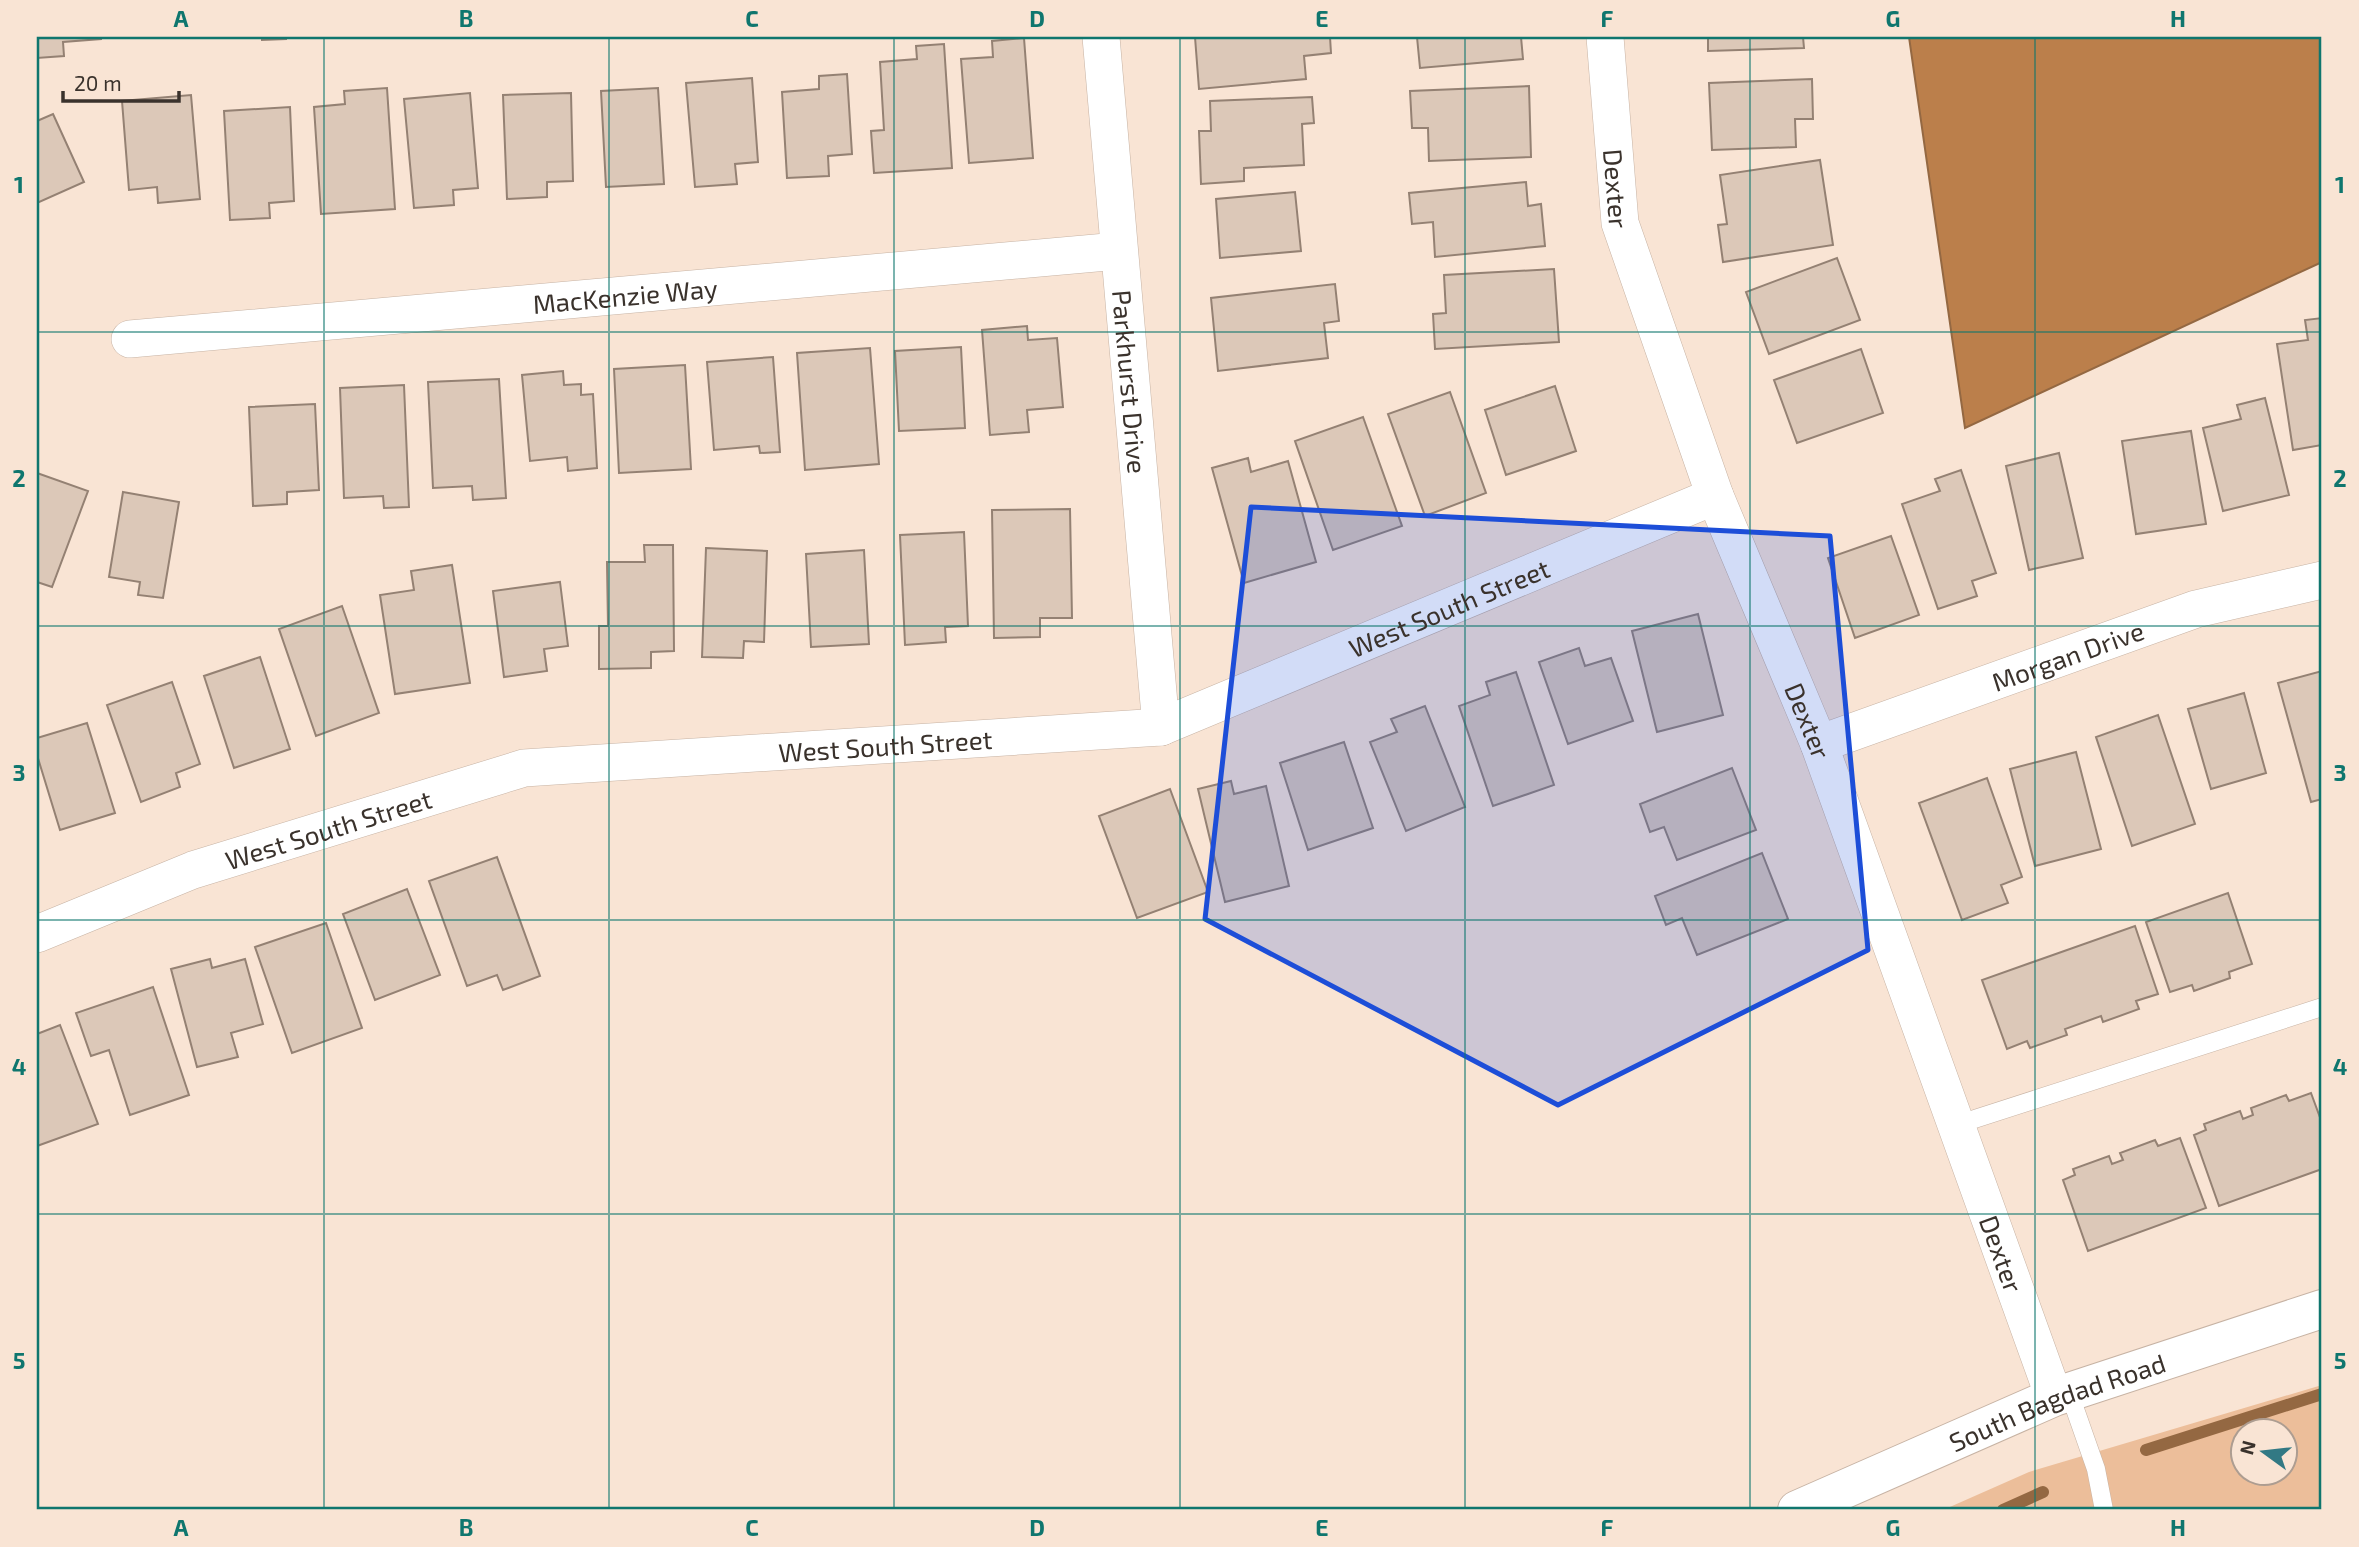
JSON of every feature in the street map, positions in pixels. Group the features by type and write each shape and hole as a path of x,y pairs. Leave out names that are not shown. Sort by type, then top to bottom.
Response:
{"main road":[{"name":"South Bagdad Road","path":"1797,1510 2062,1394 2322,1308"}],"street":[{"name":"Parkhurst Drive","path":"1101,37 1161,727"},
{"name":"Dexter","path":"1605,37 1620,223 1715,496 1819,744 1956,1125 2062,1394"},
{"name":"MacKenzie Way","path":"130,339 1118,251"},
{"name":"West South Street","path":"37,934 193,870 524,768 1161,727 1715,496"},
{"name":"Morgan Drive","path":"1819,744 2196,609 2322,580"}],"lane":[{"path":"1956,1125 2322,1007"},
{"path":"2062,1394 2096,1469 2104,1510"}],"highlighted area":[{"path":"1251,507 1830,536 1868,950 1558,1105 1205,919"}],"shaded area":[{"path":"1909,37 2322,37 2322,262 1965,428"},
{"path":"2322,1385 2322,1510 1943,1510 2029,1472"}],"building":[{"path":"37,37 101,39 63,42 64,56 37,58"},
{"path":"262,37 286,37 286,39 262,40"},
{"path":"1195,37 1330,37 1331,53 1304,56 1306,79 1199,89"},
{"path":"1417,37 1521,37 1523,59 1420,68"},
{"path":"1708,37 1803,37 1804,48 1708,51"},
{"path":"1024,38 1033,158 969,163 961,59 993,57 992,41"},
{"path":"944,44 952,168 874,173 871,131 884,130 880,62 917,59 916,46"},
{"path":"847,74 852,154 828,156 829,176 787,178 782,92 819,89 819,76"},
{"path":"752,78 758,162 735,164 737,184 695,187 686,83"},
{"path":"1812,79 1813,119 1795,119 1796,147 1712,150 1709,83"},
{"path":"1529,86 1531,157 1429,161 1428,128 1412,128 1410,91"},
{"path":"387,88 395,209 321,214 314,107 345,104 344,91"},
{"path":"658,88 664,184 606,187 601,91"},
{"path":"470,93 478,188 453,190 454,205 414,208 404,99"},
{"path":"571,93 573,181 547,182 547,197 507,199 503,95"},
{"path":"191,95 200,199 158,203 157,187 129,190 122,101"},
{"path":"1312,97 1314,123 1302,124 1304,165 1244,168 1244,181 1201,184 1199,131 1211,131 1210,101"},
{"path":"290,107 294,201 269,203 270,218 230,220 224,111"},
{"path":"53,114 84,182 37,203 37,121"},
{"path":"1820,160 1833,245 1723,262 1718,225 1727,224 1720,175"},
{"path":"1526,182 1528,206 1541,204 1545,246 1435,257 1433,222 1412,224 1409,193"},
{"path":"1295,192 1301,251 1220,258 1216,199"},
{"path":"1837,258 1860,320 1769,354 1746,292"},
{"path":"1554,269 1559,342 1435,349 1433,314 1446,313 1444,275"},
{"path":"1335,284 1339,321 1324,323 1328,358 1218,371 1211,298"},
{"path":"2322,318 2322,445 2293,450 2277,344 2308,340 2305,320"},
{"path":"1027,326 1028,340 1057,338 1063,407 1027,410 1029,432 990,435 982,330"},
{"path":"961,347 965,428 899,431 895,351"},
{"path":"870,348 879,464 805,470 797,353"},
{"path":"1861,349 1883,413 1797,443 1774,380"},
{"path":"773,357 780,452 760,453 759,446 714,450 707,362"},
{"path":"685,365 691,469 619,473 614,369"},
{"path":"563,371 564,385 581,384 581,395 593,394 597,468 568,471 567,457 530,461 522,375"},
{"path":"499,379 506,498 473,500 472,486 433,488 428,382"},
{"path":"404,385 409,507 384,508 383,496 344,498 340,388"},
{"path":"1555,386 1576,451 1506,475 1485,410"},
{"path":"1450,392 1486,493 1425,516 1388,414"},
{"path":"2265,398 2289,495 2223,511 2203,428 2241,419 2237,405"},
{"path":"315,404 319,490 287,492 287,504 253,506 249,407"},
{"path":"1363,417 1402,526 1333,550 1295,441"},
{"path":"2191,431 2206,524 2136,534 2122,441"},
{"path":"2059,453 2083,558 2029,570 2006,466"},
{"path":"1248,458 1251,472 1288,461 1316,562 1244,583 1212,468"},
{"path":"1961,470 1996,573 1972,581 1977,596 1938,609 1902,504 1940,491 1935,479"},
{"path":"37,473 88,491 52,587 37,582"},
{"path":"123,492 179,502 163,598 138,595 140,582 109,577"},
{"path":"1070,509 1072,618 1040,618 1040,637 994,638 992,510"},
{"path":"964,532 968,626 945,627 946,642 905,645 900,535"},
{"path":"1891,536 1919,615 1855,638 1828,558"},
{"path":"644,545 673,545 674,651 651,652 651,668 599,669 599,626 608,626 607,562 645,562"},
{"path":"706,548 767,551 764,642 744,641 743,658 702,657"},
{"path":"864,550 869,644 811,647 806,554"},
{"path":"452,565 470,683 395,694 380,595 414,590 411,571"},
{"path":"560,582 568,646 544,649 547,671 504,677 493,591"},
{"path":"342,606 379,713 316,736 279,629"},
{"path":"1698,614 1723,715 1657,732 1632,631"},
{"path":"1579,648 1585,666 1611,658 1633,721 1568,744 1539,662"},
{"path":"260,657 290,749 234,768 204,676"},
{"path":"2322,671 2322,799 2311,802 2278,683"},
{"path":"1516,672 1554,785 1493,806 1459,706 1490,695 1486,682"},
{"path":"172,682 200,764 176,773 180,787 141,802 107,705"},
{"path":"2244,693 2266,773 2211,789 2188,709"},
{"path":"1425,706 1465,807 1406,831 1370,742 1397,732 1391,719"},
{"path":"2158,715 2195,824 2132,846 2096,737"},
{"path":"87,723 115,813 60,830 37,755 37,738"},
{"path":"1344,742 1373,828 1308,850 1280,763"},
{"path":"2076,752 2101,849 2035,866 2010,769"},
{"path":"1732,768 1756,830 1677,860 1664,827 1650,832 1640,804"},
{"path":"1987,778 2022,877 2001,885 2008,903 1962,920 1919,803"},
{"path":"1231,781 1234,794 1266,786 1289,886 1225,902 1198,789"},
{"path":"1170,789 1208,892 1137,918 1099,816"},
{"path":"1762,853 1788,919 1697,955 1682,918 1666,925 1655,896"},
{"path":"497,857 540,976 503,990 497,975 467,986 429,881"},
{"path":"407,889 440,975 375,1000 343,914"},
{"path":"2228,893 2252,964 2229,972 2230,978 2194,991 2192,985 2170,992 2146,922"},
{"path":"326,923 362,1028 292,1053 255,947"},
{"path":"2135,926 2158,994 2136,1001 2139,1009 2103,1022 2101,1016 2065,1029 2067,1035 2030,1048 2027,1041 2007,1049 1982,980"},
{"path":"210,959 212,968 245,959 263,1024 231,1033 238,1057 197,1067 171,969"},
{"path":"153,987 189,1095 130,1115 109,1050 91,1056 76,1013"},
{"path":"60,1025 98,1124 37,1146 37,1034"},
{"path":"2311,1093 2322,1123 2322,1169 2219,1206 2194,1135 2206,1130 2204,1124 2240,1111 2243,1119 2253,1115 2251,1108 2286,1095 2289,1101"},
{"path":"2180,1138 2206,1208 2088,1251 2063,1180 2075,1175 2073,1169 2109,1156 2112,1164 2123,1160 2120,1153 2155,1140 2158,1146"}],"waterway":[{"path":"2146,1450 2322,1394"},
{"path":"2003,1510 2043,1492"}]}
